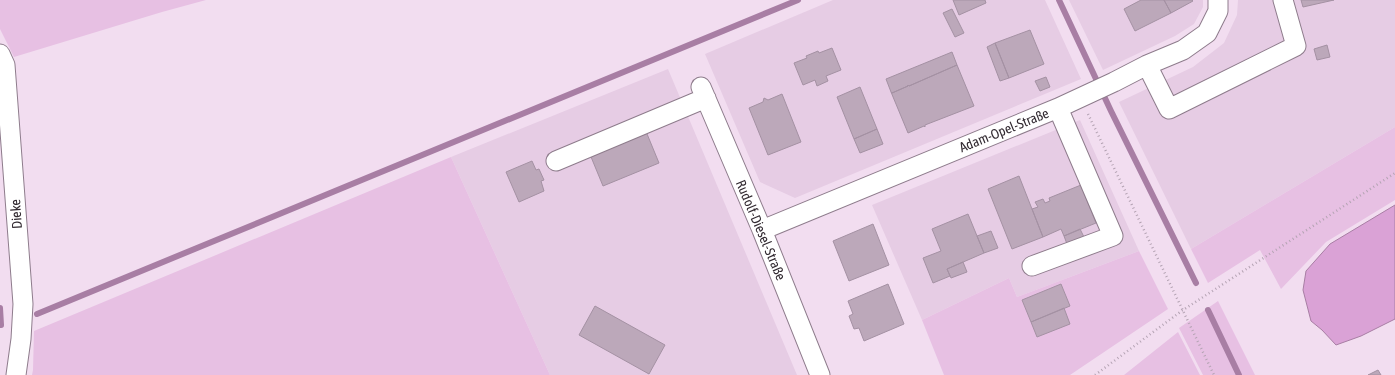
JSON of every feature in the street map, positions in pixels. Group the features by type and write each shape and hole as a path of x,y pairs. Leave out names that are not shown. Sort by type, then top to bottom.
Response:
{"street":[{"name":"Adam-Opel-Straße","path":"762,230 1058,108 1147,65 1184,50 1207,33 1218,11 1218,0"},
{"path":"1147,65 1169,109 1296,46 1283,0"},
{"name":"Dieke","path":"0,54 5,66 23,304 21,339 16,375"},
{"name":"Rudolf-Diesel-Straße","path":"556,161 703,92 762,230 820,375"},
{"path":"1032,266 1113,236 1058,108"}],"path":[{"path":"1080,98 1214,375"},
{"path":"1095,375 1183,310 1395,173"}],"shaded area":[{"path":"0,0 206,0 14,57 0,29"},
{"path":"833,0 1045,0 1081,79 795,198 760,182 705,54"},
{"path":"1069,0 1203,0 1203,7 1194,24 1175,36 1103,70"},
{"path":"1238,0 1395,0 1395,127 1191,249 1119,102 1193,67 1224,43 1237,15"},
{"path":"668,69 797,375 550,375 451,157"},
{"path":"1080,120 1139,251 1017,297 1009,278 922,320 872,205"},
{"path":"1395,127 1395,200 1326,242 1281,289 1260,250 1208,283 1191,249"},
{"path":"451,157 550,375 32,375 34,331"},
{"path":"1395,205 1395,319 1361,336 1336,345 1311,321 1303,290 1306,271 1330,244"},
{"path":"1139,251 1168,309 1070,375 944,375 922,320 1009,278 1017,297"},
{"path":"1218,301 1255,375 1203,375 1179,328"},
{"path":"1178,332 1200,375 1124,375"}],"building":[{"path":"953,0 985,0 986,3 959,15"},
{"path":"1141,0 1164,0 1171,13 1135,31 1124,9"},
{"path":"1164,0 1192,0 1193,1 1171,13"},
{"path":"1301,0 1334,0 1303,7"},
{"path":"952,9 964,33 955,37 943,13"},
{"path":"1030,30 1044,64 1009,78 995,43"},
{"path":"995,43 1009,78 1000,81 987,47"},
{"path":"1327,45 1330,57 1317,60 1314,49"},
{"path":"832,48 841,70 826,76 828,81 817,86 815,80 803,85 794,63 807,58 806,56 818,51 819,53"},
{"path":"952,52 957,65 892,93 891,92 886,79"},
{"path":"957,65 974,106 908,133 891,92 892,93"},
{"path":"1046,77 1050,87 1040,91 1035,81"},
{"path":"860,87 877,129 854,139 837,97"},
{"path":"782,94 801,142 768,155 749,108 763,102 764,98 768,100"},
{"path":"645,129 659,163 603,186 589,152"},
{"path":"877,129 883,144 860,153 854,139"},
{"path":"532,161 536,170 539,169 544,180 541,181 544,191 519,202 506,172"},
{"path":"1019,176 1043,237 1012,249 988,189"},
{"path":"1081,185 1096,223 1064,236 1061,229 1043,237 1032,209 1038,207 1035,202 1043,199 1045,203 1050,201 1049,198"},
{"path":"968,214 984,253 947,269 950,276 933,283 923,258 941,251 932,229"},
{"path":"873,224 889,265 849,281 833,241"},
{"path":"1080,229 1084,237 1067,244 1064,236"},
{"path":"991,231 998,248 984,253 977,236"},
{"path":"963,262 967,272 951,278 947,269"},
{"path":"888,284 904,324 864,341 859,328 854,329 849,316 853,314 848,301"},
{"path":"1061,284 1070,306 1031,322 1022,300"},
{"path":"595,306 665,345 649,374 579,335"},
{"path":"1064,308 1070,324 1037,337 1031,322"},
{"path":"1378,370 1381,375 1368,375"}],"waterway":[{"path":"37,314 798,0"},
{"path":"1059,0 1111,111 1196,283"},
{"path":"0,308 1,325"},
{"path":"1208,310 1239,375"}]}
